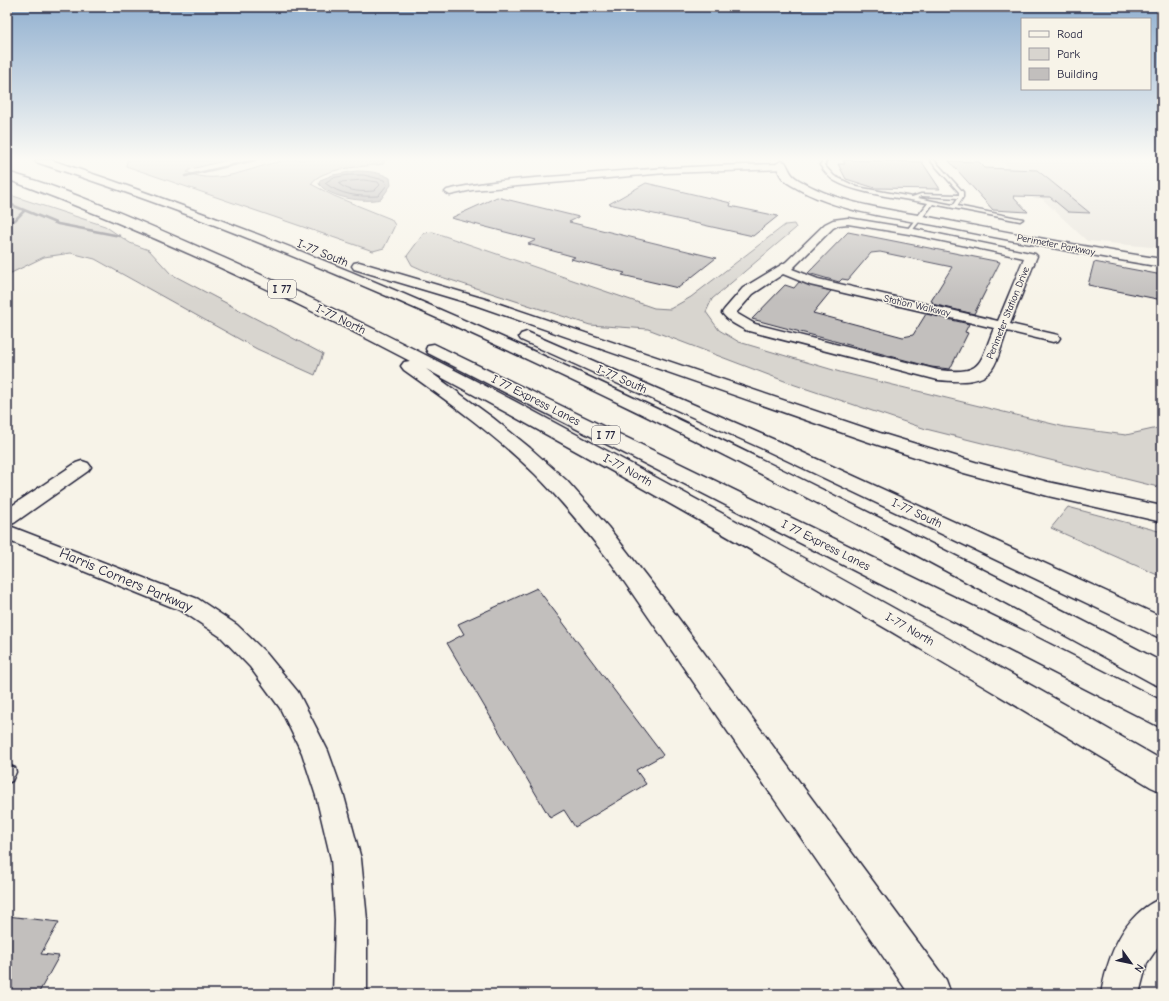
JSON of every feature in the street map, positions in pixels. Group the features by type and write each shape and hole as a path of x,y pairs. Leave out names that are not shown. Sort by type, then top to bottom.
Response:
{"main road":[{"name":"I-77 North","path":"92,207 178,242 343,320 496,399 722,523 1162,777"},
{"name":"I 77 Express Lanes","path":"122,207 236,255 359,313 1008,635 1162,715"},
{"path":"175,207 244,232 381,288 504,342 655,414 851,512 1162,675"},
{"name":"I-77 South","path":"203,207 344,261 512,331 695,411 879,495 1162,629"},
{"name":"Perimeter Parkway","path":"860,207 920,216 1162,263"},
{"name":"Perimeter Parkway","path":"1076,246 1162,255"},
{"path":"344,261 480,302 873,437 971,468 1055,491 1162,514"},
{"path":"343,320 462,403 491,426 534,462 581,510 641,587 932,994"},
{"path":"1120,994 1123,974 1130,954 1140,938 1153,923 1162,916"}],"street":[{"name":"Perimeter Station Drive","path":"837,222 868,224 909,231 1031,256 985,368 973,375 957,377 915,371 750,326 735,319 729,313 748,291 783,270 828,226 837,222"},
{"name":"Station Walkway","path":"783,270 814,282 1053,338"},
{"path":"7,518 82,467"},
{"name":"Harris Corners Parkway","path":"7,532 190,605 229,631 258,660 289,700 315,750 330,796 346,859 351,920 350,994"}],"lane":[{"path":"909,231 928,207"},
{"path":"954,207 1020,219"}],"shaded area":[{"path":"1051,207 1162,207 1162,248 1087,241"}],"green space":[{"path":"7,207 46,207 105,226 130,243 149,250 171,274 323,354 315,375 257,349 95,259 71,253 44,257 7,275"},
{"path":"244,207 361,207 391,219 395,225 384,248 373,251"},
{"path":"794,224 796,228 712,299 706,312 719,330 739,342 840,372 1065,427 1126,435 1162,427 1162,488 926,429 795,385 648,329 590,325 432,274 412,265 407,256 424,233 433,232 654,308 670,309 691,297 785,225"},
{"path":"1068,507 1162,532 1162,577 1051,528"}],"building":[{"path":"476,207 537,207 579,217 569,222 716,258 678,288 622,275 625,273 571,259 575,257 528,244 536,240 451,218"},
{"path":"621,207 733,207 778,216 753,236"},
{"path":"990,207 1023,207 1028,212 993,210"},
{"path":"1062,207 1082,207 1090,213 1068,212"},
{"path":"848,232 1000,262 974,314 932,304 933,302 931,301 952,267 880,252 871,253 848,280 842,279 839,282 808,273"},
{"path":"1094,262 1162,275 1162,300 1088,285"},
{"path":"799,282 831,291 813,313 903,337 913,335 926,314 969,324 965,332 968,333 950,369 931,367 752,319 785,285 794,288"},
{"path":"537,588 663,755 636,770 646,784 575,827 564,810 550,818 447,643 464,634 458,624"},
{"path":"7,916 59,922 41,954 59,956 38,994 7,994"}],"waterway":[{"path":"16,207 58,224 120,236"},
{"path":"7,223 15,220 24,211"}]}
